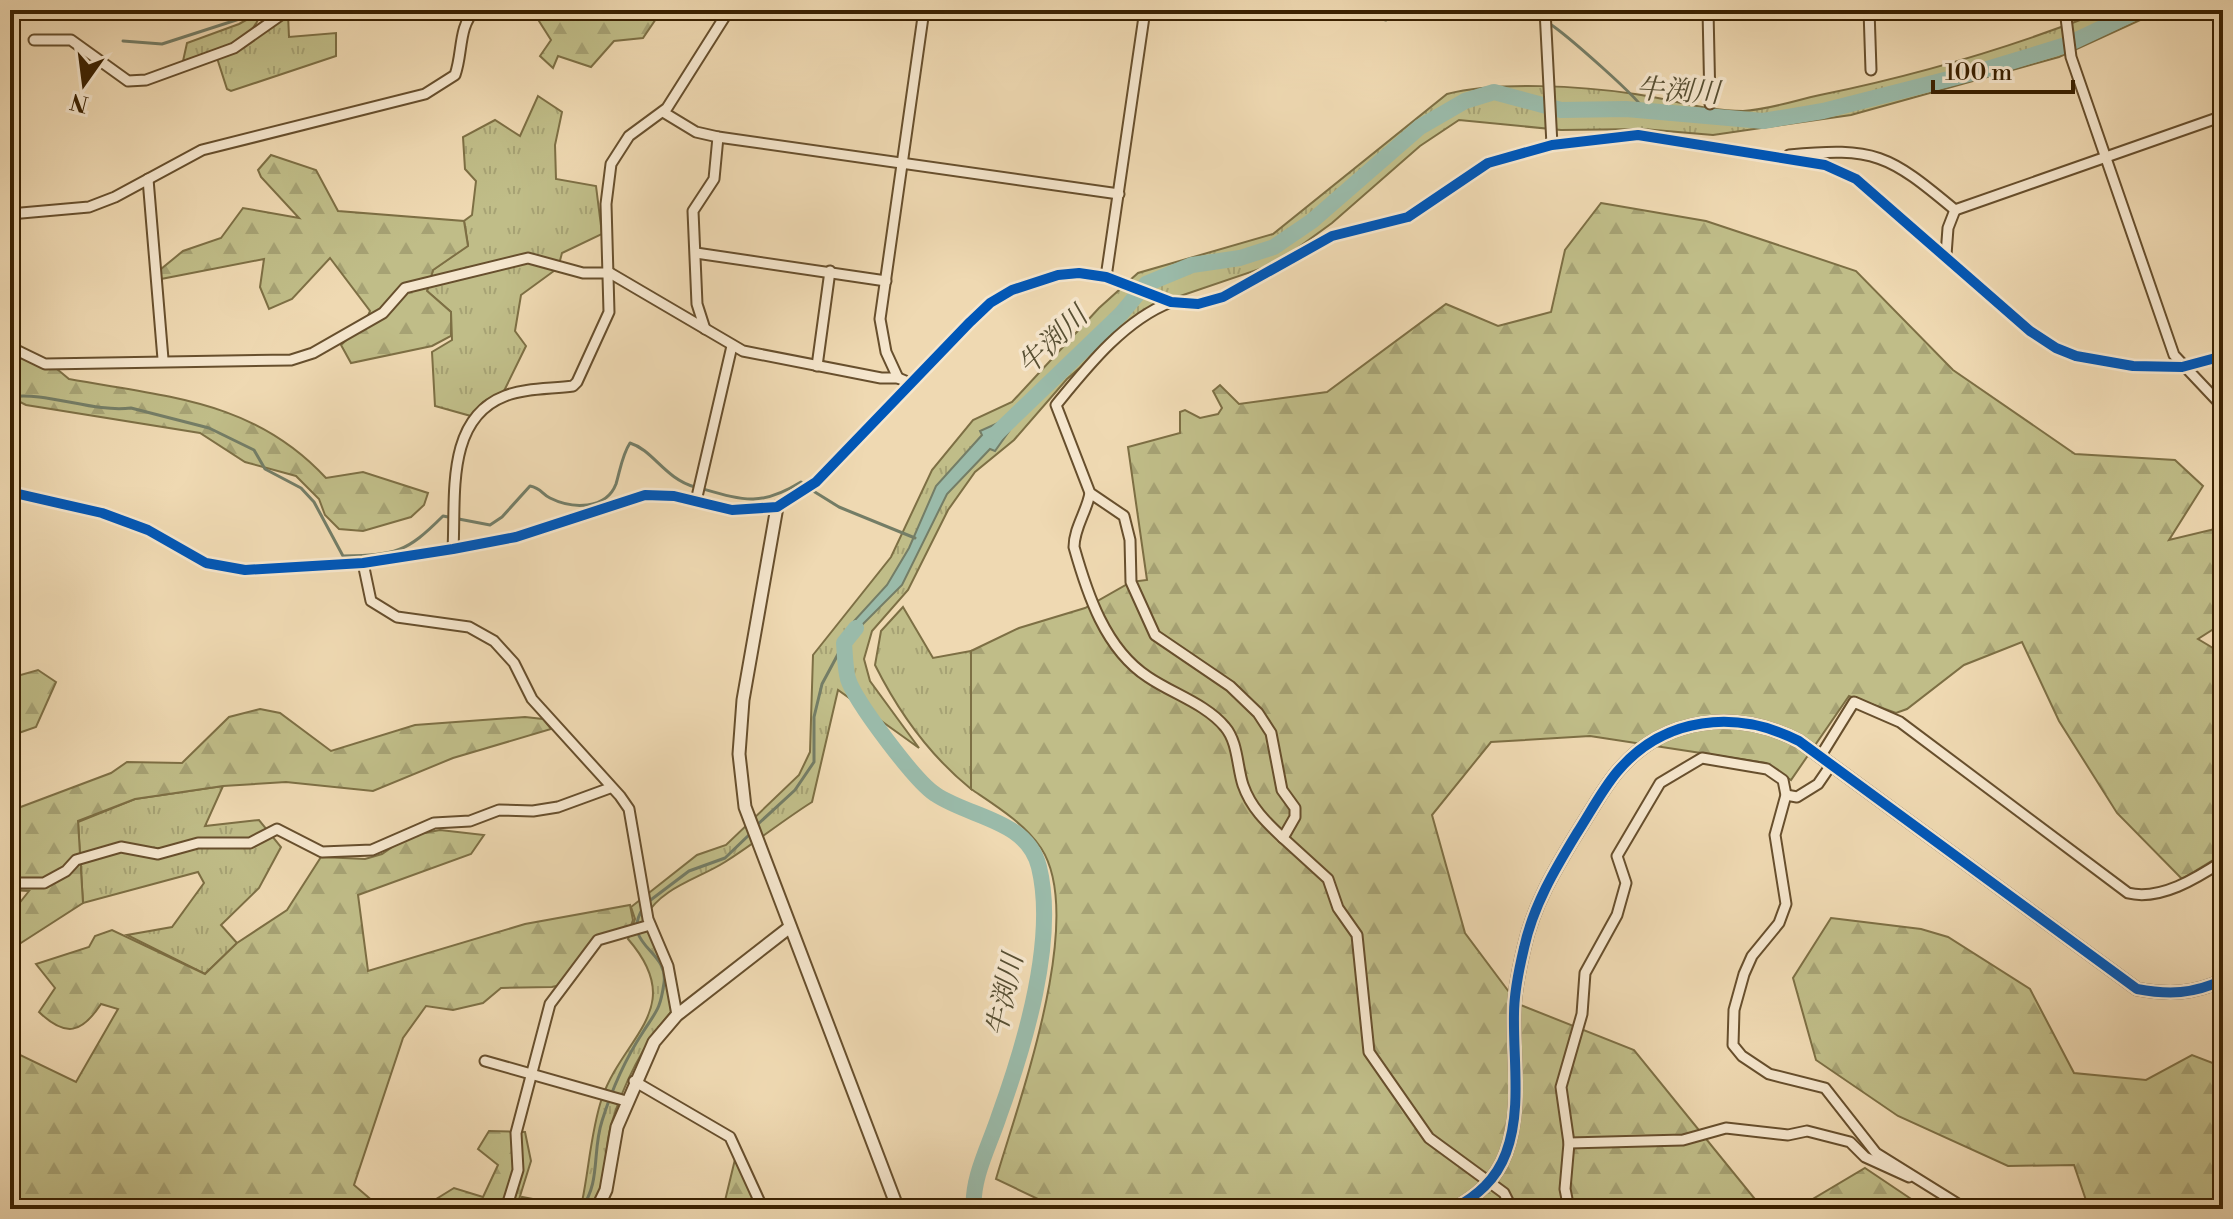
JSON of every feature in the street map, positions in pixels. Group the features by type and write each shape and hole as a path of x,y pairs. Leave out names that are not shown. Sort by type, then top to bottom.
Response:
{"street":[{"path":"34,40 71,40 128,81 146,80 234,48 288,10"},
{"path":"10,214 89,207 202,150 439,88 455,75 465,26 475,10"},
{"path":"453,549 457,470 464,435 484,408 506,395 573,386 577,382 609,312 606,204 611,164 629,136 663,112 729,10"},
{"path":"898,378 881,332 924,10"},
{"path":"1106,277 1145,10"},
{"path":"1708,10 1710,104"},
{"path":"1869,10 1871,70"},
{"path":"2065,10 2070,53 2174,355 2182,367 2223,407"},
{"path":"1545,19 1552,145"},
{"path":"663,112 696,132 718,137 1119,194"},
{"path":"1946,255 1948,228 1955,210 2223,116"},
{"path":"10,492 102,513 148,530 206,563 225,568 363,563 453,549 516,537 645,495 696,501 732,510 777,507 816,482 990,303 1012,290 1058,275 1079,273 1106,277 1171,302 1198,304 1223,297 1332,236 1408,217 1488,163 1552,145 1638,135 1825,165 1856,179 2030,331 2056,348 2076,356 2131,366 2182,367 2223,356"},
{"path":"705,329 697,304 696,253 691,235 693,211 714,179 718,137"},
{"path":"1774,157 1833,151 1864,152 1888,160 1955,210"},
{"path":"148,179 163,359"},
{"path":"696,253 886,281"},
{"path":"10,347 45,364 163,359 274,362 313,353 383,313 405,288 528,258 583,273 610,273 732,346 817,366 881,378 898,378 910,383"},
{"path":"817,366 830,271"},
{"path":"1171,302 1146,313 1130,326 1056,405 1090,493 1087,510 1074,536 1074,547 1096,613 1124,655 1145,676 1212,714 1228,729 1250,801 1261,818 1328,879 1338,908 1357,935 1369,1052 1429,1138 1504,1193 1512,1209"},
{"path":"696,501 732,346"},
{"path":"1090,493 1124,516 1130,540 1131,582 1155,635 1230,686 1258,713 1271,733 1282,790 1295,808 1295,817 1283,838"},
{"path":"777,507 743,700 739,754 745,807 898,1209"},
{"path":"363,563 371,601 397,617 469,627 494,641 514,663 532,699 629,809 650,925 668,966 677,1015"},
{"path":"1820,757 1854,702 1900,722 2128,893 2141,896 2192,881 2223,861"},
{"path":"1453,1209 1490,1182 1506,1155 1516,1110 1514,1010 1531,922 1570,845 1616,774 1645,745 1684,727 1712,720 1733,720 1772,729 1799,741 2137,989 2171,994 2190,993 2223,980"},
{"path":"1569,1209 1565,1189 1569,1143 1561,1087 1582,1014 1585,973 1617,915 1626,883 1617,856 1622,843 1645,814 1652,794 1679,769 1702,758 1767,769 1783,780 1786,795 1775,835 1786,904 1779,923 1752,956 1744,974 1734,1010 1733,1045 1742,1056 1769,1074 1825,1088 1876,1153 1966,1209"},
{"path":"1786,795 1797,797 1818,784 1831,765"},
{"path":"10,883 44,883 66,871 76,860 121,847 158,854 198,843 250,843 277,829 322,852 372,850 434,823 470,821 499,810 533,811 558,807 610,788"},
{"path":"506,1209 516,1182 516,1133 550,1004 598,940 650,925"},
{"path":"597,1209 606,1190 610,1152 626,1101 654,1042 677,1015 790,927"},
{"path":"485,1061 626,1101"},
{"path":"634,1081 730,1137 763,1209"},
{"path":"1569,1143 1683,1140 1726,1128 1788,1135 1807,1131 1850,1142 1865,1157 1895,1174 1916,1179"}],"green space":[{"path":"532,10 662,10 643,38 614,41 591,67 558,56 553,68 540,56 551,40"},
{"path":"2106,10 2162,10 2059,57 1851,115 1713,135 1643,129 1561,130 1459,120 1420,146 1332,223 1277,263 1151,306 1067,379 1014,440 975,472 948,510 908,590 872,631 864,659 870,681 919,748 838,690 812,802 725,862 671,891 645,917 667,969 672,1011 644,1050 622,1095 611,1125 601,1189 593,1209 516,1209 522,1197 579,1208 582,1202 602,1098 646,1021 652,1003 652,984 645,963 628,939 635,919 631,907 697,855 726,845 799,775 810,752 813,655 891,557 932,470 973,420 1012,402 1099,308 1138,273 1273,234 1447,94 1490,87 1565,87 1635,94 1716,109 1753,110 1929,69 2036,36"},
{"path":"259,13 257,23 241,38 183,61 187,43 239,24"},
{"path":"288,14 289,37 336,33 336,56 231,91 227,89 217,58"},
{"path":"538,96 562,112 555,145 556,179 596,186 602,234 562,253 558,268 521,295 515,331 526,346 504,391 483,402 471,416 435,406 432,352 452,340 451,312 427,291 433,270 468,245 464,221 472,215 476,181 465,169 463,137 495,120 520,136"},
{"path":"271,155 316,170 338,211 464,221 468,246 433,270 427,291 451,312 451,336 432,346 351,363 341,345 365,323 370,311 330,258 292,299 269,309 260,287 264,259 161,279 161,269 183,251 221,238 243,208 299,218 261,177 258,170"},
{"path":"1601,203 1706,221 1856,271 1953,370 2075,454 2175,460 2203,486 2169,540 2223,527 2223,623 2198,639 2223,654 2223,854 2182,879 2117,813 2059,721 2022,642 1964,665 1907,709 1896,713 1849,696 1791,780 1766,763 1590,736 1491,742 1432,815 1465,933 1518,1004 1634,1050 1763,1209 1059,1209 996,1179 1044,1011 1053,963 1056,919 1053,879 1041,848 1018,823 971,789 971,651 1019,628 1085,608 1131,582 1147,580 1128,447 1180,433 1180,412 1185,410 1200,418 1218,414 1222,408 1213,391 1220,385 1239,404 1327,392 1446,304 1498,326 1551,312 1565,250"},
{"path":"10,347 57,369 69,379 174,398 239,417 269,432 298,452 326,478 363,472 428,493 424,505 411,517 363,531 339,529 325,515 319,499 296,476 245,462 200,433 26,405 10,397"},
{"path":"903,607 933,658 971,651 971,789 916,732 875,665 881,631"},
{"path":"38,670 56,682 36,727 10,736 10,678"},
{"path":"260,709 280,713 331,751 415,725 525,717 543,719 551,729 453,758 373,791 286,782 223,786 135,799 78,821 83,903 10,950 10,915 29,891 10,890 10,811 111,773 127,762 182,763 229,717"},
{"path":"223,786 205,826 259,820 281,847 259,888 221,925 237,943 205,974 127,935 172,927 204,883 198,872 83,903 78,822 135,799"},
{"path":"440,830 484,835 471,854 358,895 368,971 525,924 630,905 633,920 628,934 600,942 573,982 552,987 501,988 483,1003 453,1010 426,1006 403,1038 354,1185 382,1209 10,1209 10,1050 76,1082 118,1009 101,1004 80,1026 65,1029 57,1026 39,1012 55,988 36,964 89,947 95,936 112,930 205,974 237,943 287,910 321,857 365,859 382,854 408,836"},
{"path":"1831,918 1921,929 1948,937 2030,989 2074,1073 2146,1080 2192,1055 2223,1067 2223,1209 2089,1209 2074,1165 2008,1166 1898,1116 1816,1060 1793,978"},
{"path":"489,1131 525,1132 531,1161 516,1209 420,1209 454,1188 483,1197 498,1165 478,1149"},
{"path":"737,1151 760,1209 723,1209"},
{"path":"1865,1168 1926,1209 1796,1209"}],"shaded area":[{"path":"1009,418 1010,430 995,451 990,449 947,494 902,585 844,643 854,621 887,585 909,548 936,486 982,435 980,431"}],"waterway":[{"path":"123,41 162,44 267,10"},
{"path":"1347,10 1386,20 1418,12 1463,10 1543,21"},
{"name":"牛渕川","path":"997,433 1121,314 1146,284 1192,265 1240,258 1274,247 1312,221 1420,127 1465,101 1494,92 1561,110 1626,109 1763,121 1823,111 1984,70 2066,45 2140,10"},
{"path":"1550,24 1618,82 1645,112"},
{"path":"10,397 39,397 101,408 131,408 209,428 254,450 265,469 301,488 314,502 343,556 376,555 399,550 419,538 443,516 490,525 502,517 530,486 559,502 578,505 597,503 605,499 616,484 630,443 646,452 675,478 695,487"},
{"path":"703,489 753,499 775,495 801,482 804,485"},
{"path":"810,489 839,507 915,538"},
{"name":"牛渕川","path":"856,628 844,643 848,679 887,740 914,774 935,794 1010,829 1023,839 1033,851 1039,867 1044,927 1035,993 1009,1089 978,1174 974,1209"},
{"path":"757,825 795,790 814,762 814,717 822,684 844,643"},
{"path":"648,902 689,871 725,858 750,834"},
{"path":"581,1209 594,1178 599,1132 610,1099 663,992 664,972 637,931 643,908"}],"cycle path":[{"path":"10,492 102,513 148,530 206,563 245,570 363,563 453,549 516,537 645,495 674,496 732,510 777,507 816,482 970,322 990,303 1012,290 1058,275 1079,273 1106,277 1171,302 1198,304 1223,297 1332,236 1408,217 1488,163 1552,145 1638,135 1825,165 1856,179 2030,331 2056,348 2076,356 2133,366 2182,367 2223,356"},
{"path":"1453,1209 1478,1193 1491,1179 1502,1163 1511,1137 1515,1102 1516,989 1528,932 1546,888 1617,772 1656,739 1679,729 1726,722 1751,724 1799,741 2137,989 2181,992 2223,980"}]}
